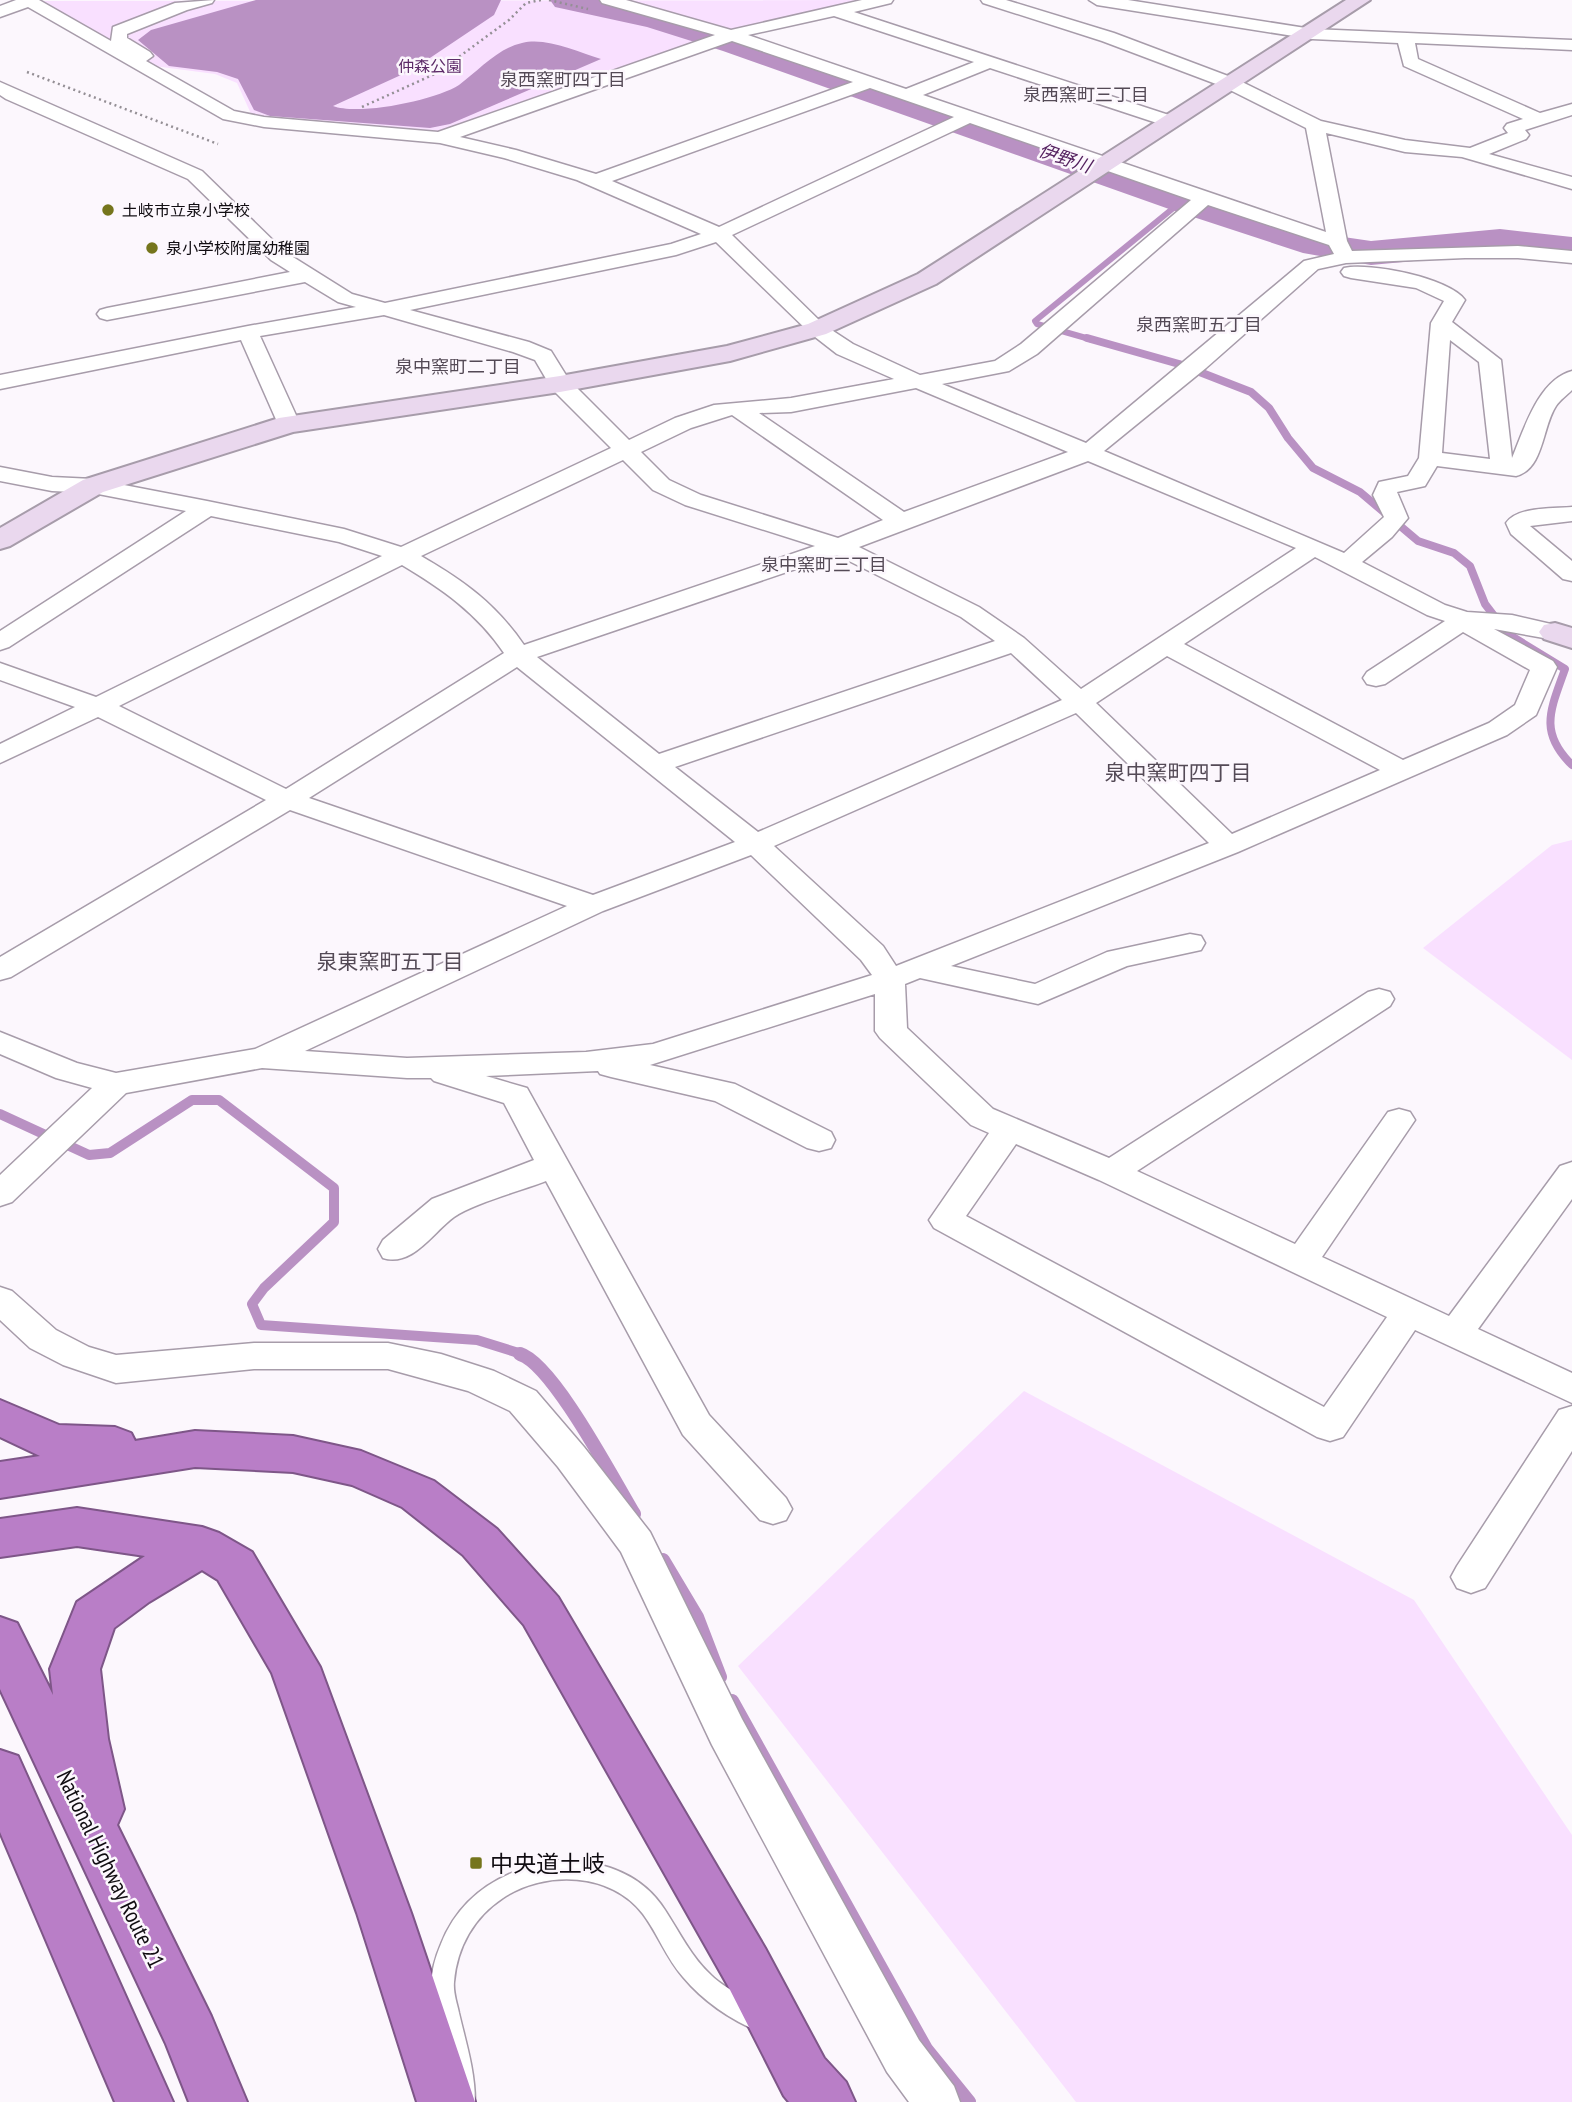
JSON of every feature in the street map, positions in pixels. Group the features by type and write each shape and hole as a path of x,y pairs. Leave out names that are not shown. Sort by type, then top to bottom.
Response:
{"highway":[{"path":"0,1417 53,1442 293,1454 361,1469 418,1494 480,1542 541,1611 746,1966 806,2078"},
{"path":"0,1479 195,1449"},
{"path":"0,1538 77,1527 202,1545 235,1566 295,1667 384,1913 446,2102"},
{"path":"110,1869 83,1739 75,1669 94,1616 132,1588 202,1545"},
{"name":"National Highway Route 21","path":"0,1637 191,2035 218,2102"},
{"path":"0,1772 144,2102"}],"street":[{"path":"0,12 29,0 229,115 264,122 440,138 509,154 594,181 719,234 817,329 845,349 1314,547 1436,610 1474,620 1512,623 1564,636"},
{"path":"145,67 154,63 119,40 119,32 181,6 206,0"},
{"path":"608,0 732,35 1312,235 1342,249 1518,252 1572,257"},
{"path":"440,138 732,35 885,0"},
{"path":"989,0 1108,37 1230,83 1315,125 1405,146 1471,154 1572,183"},
{"path":"1097,0 1312,33 1572,45"},
{"path":"1187,14 1211,0"},
{"path":"0,540 93,486 289,424 560,384 730,353 817,329 927,279 1360,0"},
{"path":"834,11 1169,121"},
{"path":"1405,37 1410,62 1540,120"},
{"path":"904,96 987,63"},
{"path":"594,181 868,83"},
{"path":"0,87 22,100 195,175 278,256 345,298 521,347 543,356 560,384 662,485 693,499 839,546 970,612 1015,643 1080,702 1227,846"},
{"path":"1471,154 1520,135 1513,128 1572,110"},
{"path":"0,382 248,332 384,309 676,249 719,234 967,118"},
{"path":"1315,125 1342,249"},
{"path":"0,755 403,555 683,423 736,408 791,405 1001,366 1029,349 1205,198"},
{"path":"0,970 287,800 518,655 839,546 1088,453 1311,265 1342,249"},
{"path":"1311,265 1430,286 1449,293 1455,300 1441,323 1430,458 1417,481 1387,487 1385,495 1390,525 1346,563"},
{"path":"107,314 308,275"},
{"path":"1441,323 1490,360 1502,467"},
{"path":"248,332 289,424"},
{"path":"1430,458 1516,469 1522,463 1546,403 1572,378"},
{"path":"736,408 901,521"},
{"path":"0,474 52,484 93,486 207,508 344,536 403,555 456,587 496,623 518,655 755,844 872,953 903,973 1038,994 1118,959 1190,943"},
{"path":"0,642 207,508"},
{"path":"1572,514 1527,519 1518,523 1519,529 1572,574"},
{"path":"262,1058 593,905 755,844 1080,702 1314,547"},
{"path":"1376,678 1474,620"},
{"path":"0,1042 68,1071 116,1084 262,1058 424,1067 586,1062 655,1054 903,973 1227,846 1498,729 1527,709 1545,667 1475,629 1474,620"},
{"path":"656,764 1015,643"},
{"path":"1166,645 1402,771"},
{"path":"0,671 99,707 287,800 593,905"},
{"path":"903,973 891,1031 982,1117 1111,1172 1572,1389"},
{"path":"1111,1172 1379,999"},
{"path":"586,1062 724,1093 819,1140"},
{"path":"424,1067 516,1096 696,1426 773,1509"},
{"path":"0,1194 116,1084"},
{"path":"1301,1261 1399,1120"},
{"path":"1009,1129 946,1220 1330,1427 1410,1311"},
{"path":"395,1249 444,1207 554,1165"},
{"path":"1456,1333 1572,1174"},
{"path":"0,1300 43,1339 76,1356 116,1369 254,1356 388,1356 441,1368 481,1381 523,1401 571,1457 636,1543 727,1732 903,2056 937,2102"},
{"path":"1471,1577 1572,1420"}],"lane":[{"path":"463,2102 464,2080 442,1985 448,1951 464,1919 490,1894 520,1877 554,1869 587,1871 618,1881 644,1899 687,1966 806,2078"}],"path":[{"path":"363,106 437,73 509,20 526,3 541,0"},
{"path":"26,71 218,144"}],"green space":[{"name":"仲森公園","path":"873,0 738,30 460,128 434,133 280,121 252,116 237,83 215,74 154,66 43,1"},
{"path":"1572,840 1572,1060 1423,948 1552,845"},
{"path":"1024,1391 1414,1600 1572,1835 1572,2102 1076,2102 738,1666"}],"shaded area":[{"path":"256,0 501,0 494,15 412,70 333,106 345,109 397,105 448,91 497,55 522,43 552,44 601,59 450,124 430,128 270,116 254,110 238,79 217,72 169,66 138,40 151,30"}],"waterway":[{"name":"伊野川","path":"566,0 655,19 735,44 1182,201 1317,245 1371,253 1500,241 1572,249"},
{"path":"1093,340 1037,324 1035,321 1182,201"},
{"path":"1087,338 1179,364 1251,392 1269,408 1288,438 1313,468 1360,492 1418,541 1454,553 1470,566 1485,604 1508,634 1565,669 1552,708 1551,731 1561,753 1572,765"},
{"path":"0,1114 89,1155 110,1153 192,1100 219,1100 334,1188 334,1222 264,1288 252,1304 261,1325 477,1340 525,1355"},
{"path":"520,1354 534,1362 565,1400 634,1514"},
{"path":"663,1560 697,1617 720,1677"},
{"path":"732,1701 926,2049 969,2102"}],"place":[{"name":"土岐市立泉小学校","path":"108,210"},
{"name":"泉小学校附属幼稚園","path":"152,248"},
{"name":"中央道土岐","path":"476,1863"}],"district":[{"name":"泉西窯町四丁目","path":"563,79"},
{"name":"泉西窯町三丁目","path":"1086,94"},
{"name":"泉西窯町五丁目","path":"1199,324"},
{"name":"泉中窯町二丁目","path":"458,366"},
{"name":"泉中窯町三丁目","path":"824,564"},
{"name":"泉中窯町四丁目","path":"1178,772"},
{"name":"泉東窯町五丁目","path":"390,961"}]}
